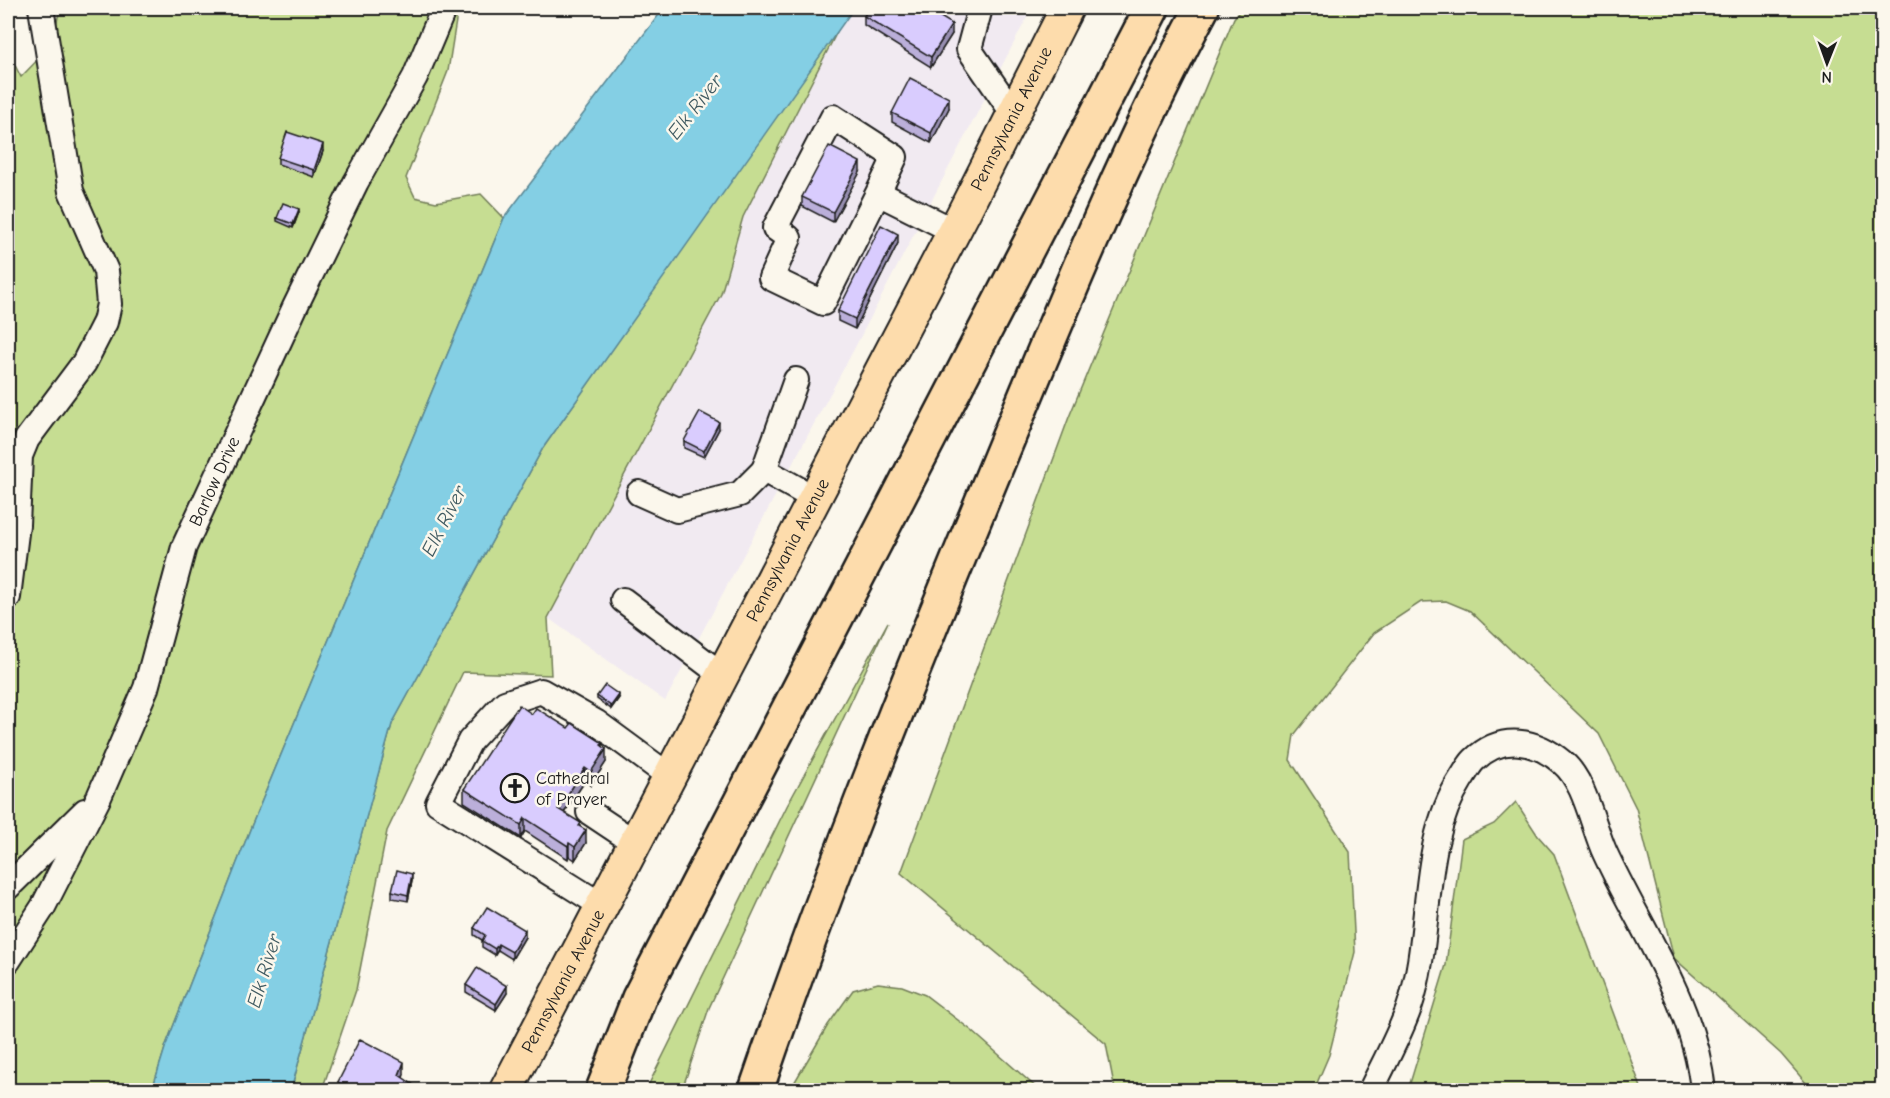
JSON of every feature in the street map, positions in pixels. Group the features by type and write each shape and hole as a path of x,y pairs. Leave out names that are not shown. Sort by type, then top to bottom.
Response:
{"highway":[{"path":"581,1090 639,998 1152,8"},
{"path":"744,1090 811,929 923,643 1112,189 1202,8"},
{"path":"756,1090 811,929"},
{"path":"603,1090 639,998"}],"main road":[{"name":"Pennsylvania Avenue","path":"506,1090 954,231 1067,8"}],"street":[{"path":"8,597 17,525 20,456 27,440 84,363 105,322 109,304 106,271 71,191 41,8"},
{"name":"Barlow Drive","path":"8,961 43,907 99,797 146,688 184,547 295,307 356,182 415,77 444,8"},
{"path":"980,8 969,49 1013,113"},
{"path":"833,117 895,157 878,193 823,303 771,278 789,238 775,228 833,117"},
{"path":"878,193 954,231"},
{"path":"639,493 677,510 740,494 764,470 796,380"},
{"path":"764,470 814,498"},
{"path":"623,600 722,675"},
{"path":"601,905 438,803 448,782 470,741 505,703 541,691 597,723 669,776"},
{"path":"1371,1090 1409,1007 1424,936 1437,838 1447,801 1473,761 1491,749 1514,742 1531,742 1540,747 1564,763 1577,782 1605,852 1657,950 1688,1023 1701,1071 1703,1090"},
{"path":"8,887 99,797"},
{"path":"589,812 634,842"}],"shaded area":[{"path":"854,8 1032,8 852,353 665,701 548,618 721,294 743,217 842,22"}],"green space":[{"path":"60,8 458,8 448,71 406,178 415,197 436,202 481,194 504,218 251,827 166,1045 152,1090 8,1090 8,328 13,316 14,304 8,279 8,52 21,77 52,45"},
{"path":"1242,8 1882,8 1882,1090 1812,1090 1781,1054 1674,958 1636,808 1599,734 1470,611 1446,601 1421,602 1374,633 1294,735 1290,760 1350,852 1355,952 1329,1055 1314,1090 1115,1090 1106,1044 901,873 1069,417 1234,18"},
{"path":"842,22 743,217 721,294 548,618 551,675 463,672 387,831 356,990 322,1090 291,1090 392,724 543,448"},
{"path":"888,622 709,1008 682,1090 646,1090 787,806"},
{"path":"1516,802 1538,836 1554,854 1642,1090 1408,1090 1446,965 1462,839 1494,824"},
{"path":"878,983 902,986 925,995 971,1030 1039,1090 790,1090 828,1025 853,990"}],"water":[{"name":"Elk River","path":"664,8 854,8 543,448 392,724 291,1090 152,1090 166,1045 251,827 504,218"}],"building":[{"path":"869,8 926,8 952,24 931,57 864,16"},
{"path":"910,78 949,98 931,133 892,113"},
{"path":"287,132 323,144 314,170 278,158"},
{"path":"829,146 860,162 833,212 802,197"},
{"path":"283,203 299,209 293,224 277,218"},
{"path":"881,225 898,234 855,319 838,311"},
{"path":"700,412 719,422 704,451 684,441"},
{"path":"605,685 619,695 611,706 597,696"},
{"name":"Cathedral of Prayer","path":"519,705 532,714 536,708 568,728 572,723 603,743 601,745 606,749 591,772 585,768 558,809 581,823 579,826 586,830 575,847 569,843 568,846 525,818 521,825 464,789"},
{"path":"397,870 412,874 408,895 392,891"},
{"path":"487,907 525,930 512,952 498,944 495,949 482,941 485,935 474,928"},
{"path":"477,968 507,986 496,1004 466,985"},
{"path":"360,1039 404,1062 399,1075 421,1090 354,1090 338,1082"}],"place":[{"name":"Cathedral of Prayer","path":"515,788"}]}
